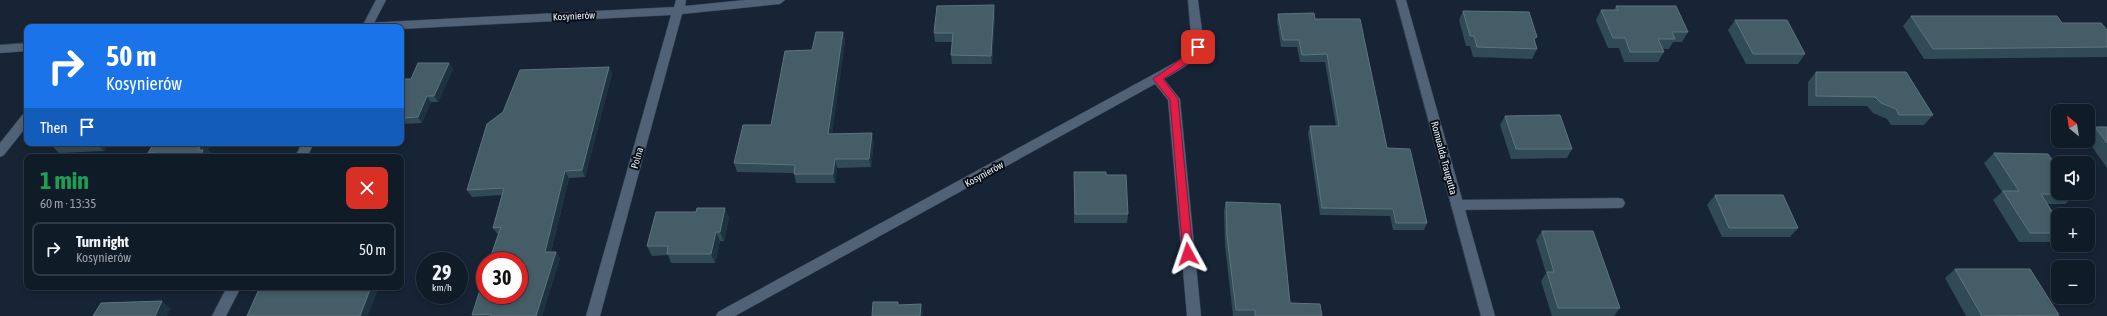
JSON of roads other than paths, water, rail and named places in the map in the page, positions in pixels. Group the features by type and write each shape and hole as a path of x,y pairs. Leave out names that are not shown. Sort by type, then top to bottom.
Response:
{"street":[{"path":"368,24 381,0"},
{"name":"Kosynierów","path":"404,24 780,0"},
{"name":"Kosynierów","path":"722,316 1157,79 1193,56 1198,47 1193,0"},
{"name":"Romualda Traugutta","path":"1401,0 1488,316"},
{"name":"Polna","path":"593,316 680,6"},
{"path":"0,49 24,47"},
{"path":"1157,79 1174,99 1194,316"},
{"path":"0,152 24,121"},
{"path":"1457,205 1619,203"},
{"path":"219,316 232,290"}]}
